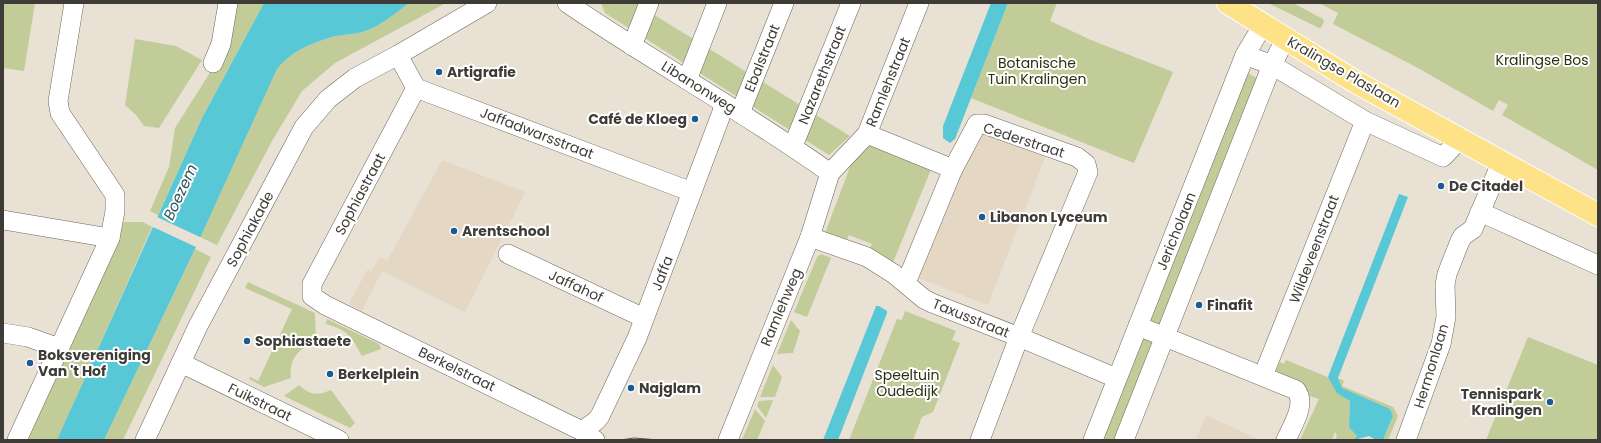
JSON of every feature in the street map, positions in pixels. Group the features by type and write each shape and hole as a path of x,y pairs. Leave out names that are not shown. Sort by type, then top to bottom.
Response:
{"main road":[{"name":"Kralingse Plaslaan","path":"1228,3 1354,80 1502,160 1598,215"}],"street":[{"path":"17,440 110,238 115,211 115,195 60,113 58,101 74,3"},
{"path":"214,63 221,44 228,3"},
{"path":"416,88 398,55 487,3"},
{"path":"632,46 650,3"},
{"path":"687,80 717,3"},
{"name":"Ebalstraat","path":"733,109 784,3"},
{"name":"Nazarethstraat","path":"793,146 851,3"},
{"name":"Ramlehstraat","path":"830,173 839,165 853,147 867,134 919,3"},
{"name":"Libanonweg","path":"575,6 632,46 793,146 830,173"},
{"name":"Jericholaan","path":"1093,440 1116,378 1245,55 1263,24"},
{"name":"Jericholaan","path":"1124,440 1272,65 1286,38"},
{"name":"Sophiakade","path":"145,440 201,320 304,127 328,99 355,78 398,55"},
{"path":"1245,55 1272,65 1365,121 1443,157 1461,138"},
{"name":"Jaffadwarsstraat","path":"416,88 692,192"},
{"name":"Sophiastraat","path":"318,300 312,296 312,284 416,88"},
{"name":"Jaffa","path":"588,436 600,416 644,318 692,192 733,109"},
{"name":"Wildeveenstraat","path":"1263,376 1365,121"},
{"name":"Cederstraat","path":"952,169 977,124 982,124 1078,157 1086,164 1088,172 1019,336"},
{"path":"867,134 952,169 906,283"},
{"name":"Hermonlaan","path":"1406,440 1441,344 1446,317 1445,285 1447,274 1460,241 1463,236 1473,229 1502,160"},
{"name":"Ramlehweg","path":"728,440 810,237 830,173"},
{"path":"1480,212 1598,265"},
{"path":"3,220 110,238"},
{"name":"Taxusstraat","path":"810,237 867,256 932,303 1019,336 1116,378"},
{"name":"Jaffahof","path":"508,254 644,318"},
{"name":"Berkelstraat","path":"318,300 588,436"},
{"path":"1138,326 1296,390 1300,395 1300,406 1286,440"},
{"path":"3,333 28,337 59,348"},
{"path":"980,440 1019,336"},
{"name":"Fuikstraat","path":"181,363 331,438"}],"shaded area":[{"name":"Libanon Lyceum","path":"977,128 1046,155 988,305 918,278"},
{"name":"Arentschool","path":"442,160 525,192 465,312 382,271 362,311 349,304 367,270 371,272 380,257 387,261"},
{"path":"1206,415 1232,427 1259,440 1196,440"}],"green space":[{"path":"3,3 35,3 24,71 3,68"},
{"path":"234,3 264,3 202,118 158,215 150,211 169,167 175,128 223,52"},
{"path":"409,3 446,3 335,63 302,91 272,141 217,245 200,237 277,69 282,63 295,53 316,42 336,36 354,34 369,30 387,20"},
{"path":"601,3 635,3 850,136 829,155 605,13"},
{"name":"Botanische Tuin Kralingen","path":"1008,3 1057,3 1050,21 1091,40 1173,72 1134,163 971,98"},
{"path":"1268,3 1293,3 1323,19 1324,21 1321,28 1319,28"},
{"name":"Kralingse Bos","path":"1319,3 1598,3 1598,170 1502,115 1508,105 1499,100 1493,111 1418,68 1333,24 1338,13"},
{"path":"135,39 176,46 202,60 159,128 144,126 136,115 125,105"},
{"path":"1244,71 1262,81 1160,328 1148,323"},
{"path":"869,145 932,167 892,265 868,252 872,244 849,235 846,241 825,233 850,167"},
{"path":"122,222 143,222 152,227 64,425 57,440 22,440 118,242"},
{"path":"195,249 211,257 123,440 104,440"},
{"path":"821,254 831,258 807,317 794,312 817,257"},
{"path":"248,282 315,313 316,343 304,348 296,355 293,360 291,378 264,387 249,379 250,377 258,381 292,309 245,288"},
{"name":"Speeltuin Oudedijk","path":"905,311 956,331 952,340 960,343 933,412 922,417 913,440 849,440 897,319 902,320"},
{"path":"327,319 379,344 381,349 362,356 349,336 340,329 326,324"},
{"path":"791,320 800,331 793,353 777,354"},
{"path":"1140,337 1156,340 1120,440 1097,440"},
{"name":"Tennispark Kralingen","path":"1528,337 1598,365 1598,440 1486,440"},
{"path":"1286,360 1330,378 1344,396 1350,401 1349,427 1357,435 1357,438 1354,440 1335,440 1337,435 1335,432 1332,440 1300,440 1319,399 1306,395 1275,372 1280,362 1284,364"},
{"path":"773,365 782,377 775,397 760,397"},
{"path":"1338,378 1344,381 1342,386 1393,407 1398,416 1388,440 1383,440 1392,419 1342,388"},
{"path":"299,385 306,391 314,394 331,390 355,423 350,428 284,396"},
{"path":"773,400 766,418 757,406 759,401"},
{"path":"755,409 765,421 757,440 742,440"}],"water":[{"name":"Boezem","path":"264,3 409,3 387,20 369,30 332,37 316,42 302,49 288,58 277,69 195,249 104,440 57,440 202,118"},
{"path":"991,3 1008,3 955,139 950,143 943,138 943,126"},
{"path":"1399,194 1408,197 1338,378 1342,388 1390,409 1393,416 1383,440 1376,440 1369,436 1354,440 1357,436 1349,427 1350,401 1337,393 1328,377"},
{"path":"876,306 879,306 887,311 887,313 838,440 823,440"}],"pier":[{"path":"155,216 202,238 198,248 151,226"}],"tram line":[{"path":"621,440 634,438 659,440"}],"place":[{"name":"Artigrafie","path":"439,72"},
{"name":"Café de Kloeg","path":"695,119"},
{"name":"De Citadel","path":"1441,186"},
{"name":"Libanon Lyceum","path":"982,217"},
{"name":"Arentschool","path":"454,231"},
{"name":"Finafit","path":"1199,305"},
{"name":"Sophiastaete","path":"247,341"},
{"name":"Boksvereniging Van 't Hof","path":"30,363"},
{"name":"Berkelplein","path":"330,374"},
{"name":"Najglam","path":"631,388"},
{"name":"Tennispark Kralingen","path":"1550,402"}]}
